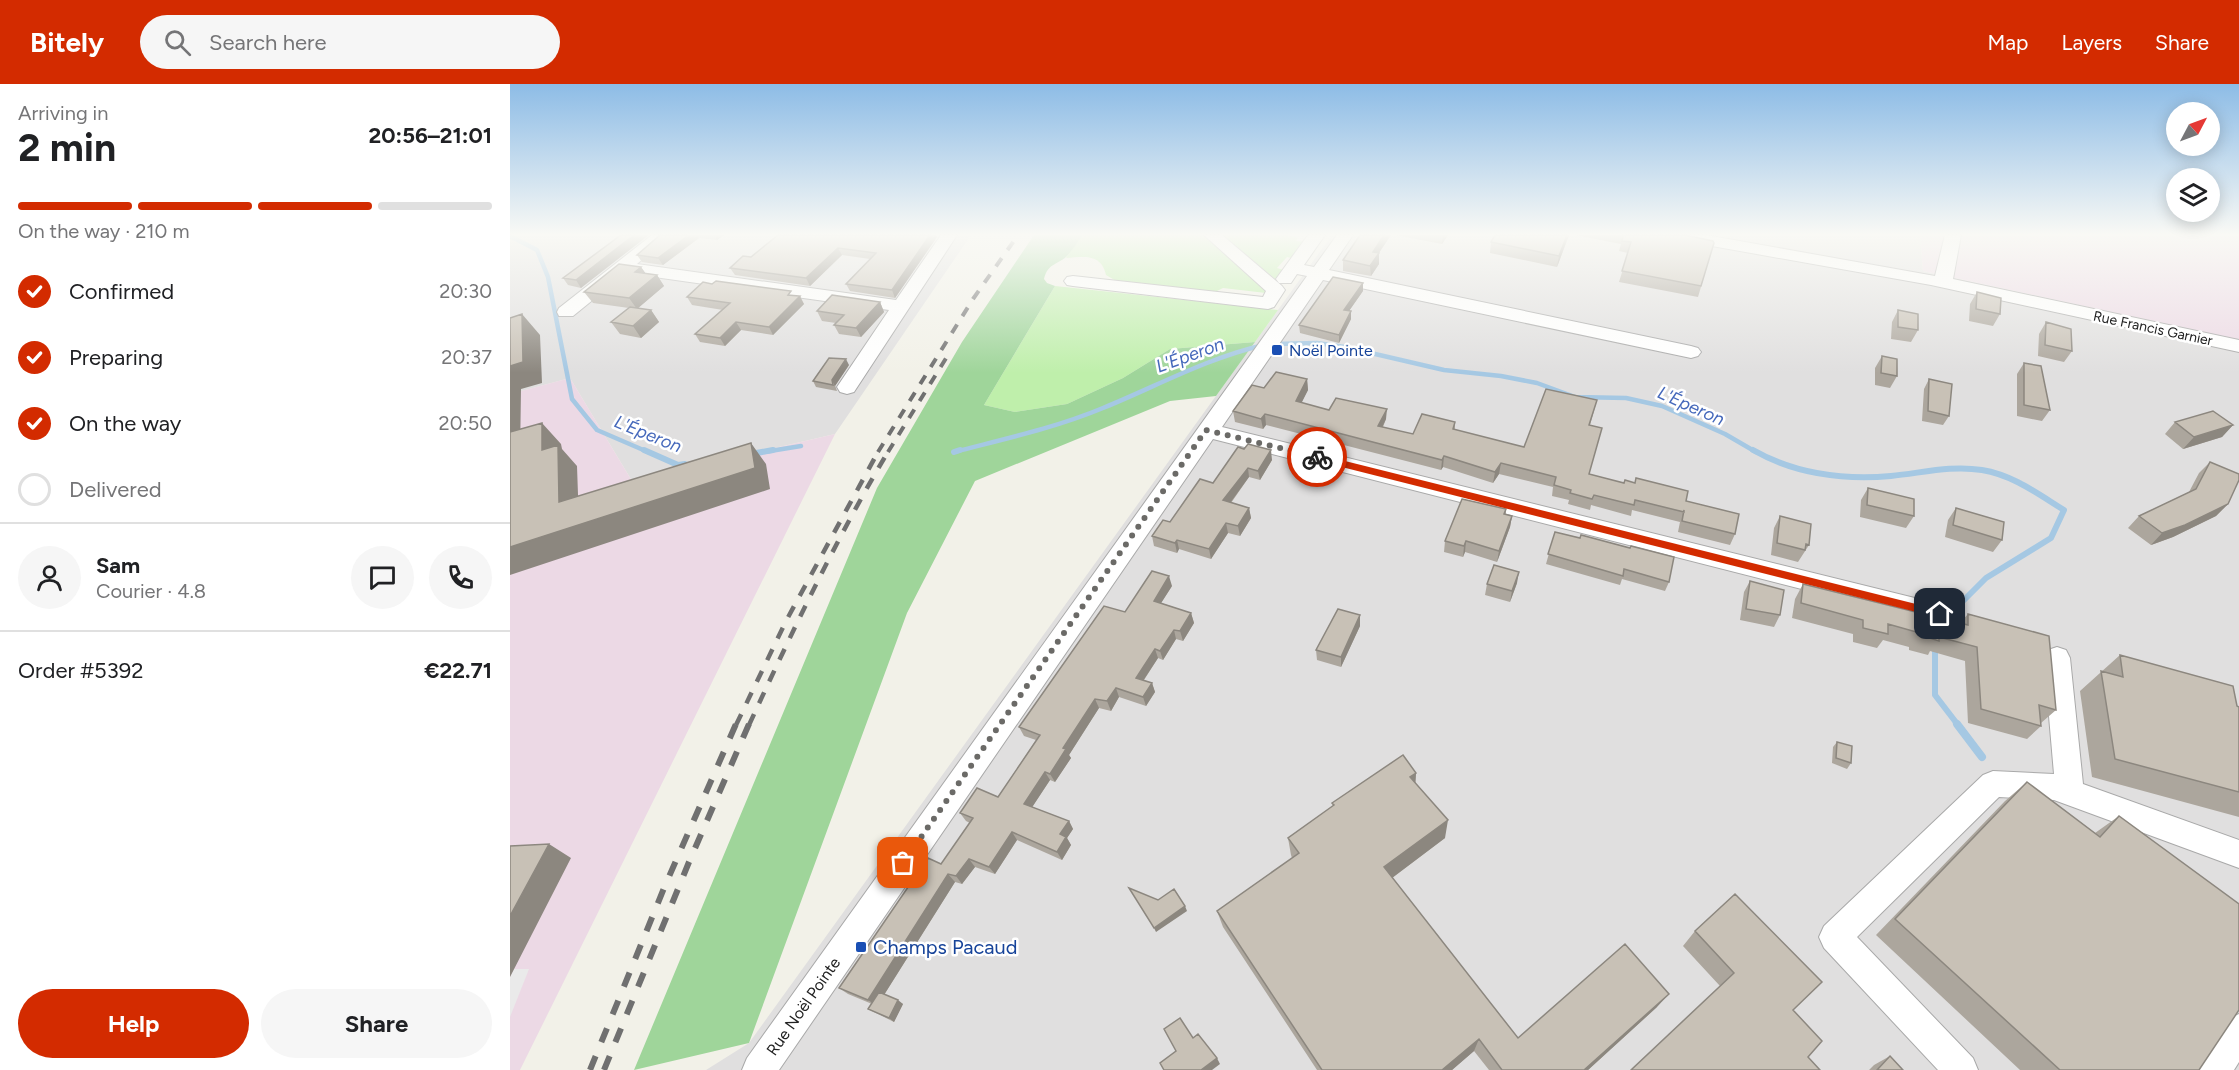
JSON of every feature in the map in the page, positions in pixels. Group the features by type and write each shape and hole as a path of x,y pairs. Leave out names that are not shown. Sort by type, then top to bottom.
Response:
{"street":[{"path":"566,312 605,281"},
{"path":"723,281 902,306"},
{"path":"847,387 919,281"},
{"path":"1073,281 1268,303 1283,281"},
{"path":"1266,281 1276,290"},
{"name":"Rue Noël Pointe","path":"759,1070 1311,281"},
{"path":"1355,281 1691,352"},
{"name":"Rue Francis Garnier","path":"1937,281 2239,346"},
{"path":"1206,430 1940,614"},
{"path":"2057,658 2070,793"},
{"path":"1961,1070 1835,937 1993,784 2054,787 2239,854"},
{"path":"2214,1070 2239,1031"}],"shaded area":[{"path":"510,281 940,281 835,434 632,481 570,378 510,394"},
{"path":"1299,281 1969,281 2239,340 2239,1070 706,1070 749,1043"},
{"path":"1969,281 2239,281 2239,340"},
{"path":"570,378 632,481 835,434 520,1070 510,1070 510,394"},
{"path":"514,969 529,969 510,1017 510,977"}],"green space":[{"path":"1003,281 1046,281 1055,286 984,405 1015,412 1067,404 1123,378 1170,349 1255,342 1216,396 1170,401 975,481 907,613 749,1043 634,1070 877,488 962,342"},
{"path":"1116,281 1257,281 1265,288 1266,293 1223,288 1215,292"},
{"path":"1055,286 1278,310 1255,342 1170,349 1123,378 1067,404 1015,412 984,405"}],"building":[{"path":"598,281 650,281 629,298 584,292"},
{"path":"716,281 791,291 788,295 800,296 769,327 736,322 720,338 695,334 730,303 687,297 703,282 712,284"},
{"path":"849,281 898,281 892,290 846,284"},
{"path":"1330,281 1363,283 1344,310 1351,311 1339,335 1299,325"},
{"path":"1675,281 1703,281 1701,286"},
{"path":"1977,292 2001,298 2000,314 1976,309"},
{"path":"832,295 880,302 856,328 834,325 844,315 817,311"},
{"path":"630,307 651,310 633,326 611,322"},
{"path":"1898,310 1918,314 1918,330 1898,327"},
{"path":"522,314 523,362 510,366 510,318"},
{"path":"2046,322 2071,329 2072,351 2045,345"},
{"path":"1882,356 1897,359 1897,376 1881,373"},
{"path":"829,358 846,359 832,380 833,385 813,381"},
{"path":"2024,363 2041,366 2050,410 2024,405"},
{"path":"1276,372 1307,379 1296,401 1329,410 1336,398 1387,409 1378,426 1413,434 1422,414 1455,422 1453,429 1524,447 1546,389 1597,400 1589,425 1602,428 1589,474 1624,483 1625,480 1635,483 1636,478 1688,491 1686,501 1739,514 1735,534 1682,521 1684,512 1635,500 1634,505 1594,495 1592,499 1570,493 1571,490 1554,485 1556,477 1501,463 1495,472 1444,456 1442,460 1265,414 1261,419 1233,411 1252,385 1264,388"},
{"path":"1929,379 1952,384 1949,416 1928,411"},
{"path":"2213,411 2233,425 2194,437 2175,422"},
{"path":"542,423 542,450 558,445 559,502 751,443 755,468 510,547 510,432"},
{"path":"1248,444 1271,450 1258,471 1248,468 1223,500 1249,508 1238,526 1226,523 1209,549 1152,536 1163,520 1170,522 1200,479 1213,483 1238,447 1244,449"},
{"path":"2210,462 2239,474 2239,480 2228,504 2185,525 2162,533 2139,516 2196,489"},
{"path":"1868,488 1914,499 1914,516 1867,505"},
{"path":"1462,499 1506,509 1504,514 1512,516 1499,551 1466,541 1464,546 1445,541"},
{"path":"1956,508 2004,522 2002,540 1953,525"},
{"path":"1780,516 1811,524 1809,545 1806,544 1805,550 1777,543"},
{"path":"1555,532 1580,538 1581,535 1674,557 1669,582 1624,569 1623,576 1548,554"},
{"path":"1494,565 1519,572 1512,591 1487,584"},
{"path":"1152,571 1169,576 1154,601 1191,613 1180,631 1174,630 1160,651 1155,649 1136,678 1152,683 1143,697 1116,688 1107,701 1095,699 1063,748 1066,749 1050,774 1045,772 1024,804 1069,821 1060,834 1066,837 1057,852 1012,832 989,867 969,859 956,876 948,874 868,1000 839,988 928,858 941,864 973,818 960,813 977,788 998,797 1040,735 1019,727 1104,606 1125,612"},
{"path":"1750,581 1784,590 1780,615 1746,609"},
{"path":"1803,584 1968,625 1968,614 2049,636 2056,710 2039,705 2041,726 1981,709 1977,647 1939,637 1939,641 1888,624 1888,634 1863,628 1863,620 1801,603"},
{"path":"1338,609 1360,615 1341,657 1316,650"},
{"path":"2120,655 2233,686 2239,707 2239,792 2115,759 2101,671 2123,677"},
{"path":"1837,742 1852,746 1851,763 1836,758"},
{"path":"1403,755 1416,773 1410,777 1448,820 1384,867 1518,1038 1625,944 1669,994 1584,1070 1502,1070 1479,1039 1442,1070 1322,1070 1217,911 1299,853 1288,838 1334,805 1332,803"},
{"path":"2027,782 2100,837 2119,816 2239,904 2239,1010 2199,1070 2060,1070 1895,919"},
{"path":"549,844 510,916 510,846"},
{"path":"1129,888 1158,900 1174,889 1185,906 1154,928"},
{"path":"1735,894 1822,982 1793,1010 1822,1041 1808,1057 1820,1070 1631,1070 1734,973 1695,931"},
{"path":"879,992 898,1000 889,1018 868,1009"},
{"path":"1180,1018 1193,1038 1198,1034 1217,1058 1201,1070 1164,1070 1160,1063 1176,1051 1164,1029"},
{"path":"1890,1056 1903,1070 1877,1070"}],"waterway":[{"name":"L'Éperon","path":"549,281 572,399 597,430 648,452"},
{"name":"L'Éperon","path":"1274,344 1317,343 1345,347 1444,370 1501,376 1537,383 1575,397 1626,398 1662,406 1725,434 1756,452"},
{"name":"L'Éperon","path":"960,450 954,452 1066,421 1103,408 1222,357 1264,345"},
{"name":"L'Éperon","path":"764,452 801,446"},
{"name":"L'Éperon","path":"644,450 678,465 685,464"},
{"name":"L'Éperon","path":"751,454 773,450"},
{"name":"L'Éperon","path":"1753,450 1786,465 1838,476 1891,476 1948,469 1993,472 2015,481 2064,510 2051,538 1986,578 1946,618"},
{"name":"L'Éperon","path":"1935,647 1935,695 1958,725"},
{"name":"L'Éperon","path":"1957,724 1982,757"}],"railway":[{"path":"878,452 986,281"},
{"path":"888,452 948,355"},
{"path":"736,725 786,621 879,450"},
{"path":"749,725 833,552 889,450"},
{"path":"590,1070 664,888 736,724"},
{"path":"604,1070 689,862 749,724"}],"way so far":[{"path":"903,863 1206,430 1317,457"}],"place":[{"name":"Noël Pointe","path":"1277,350"},
{"name":"Champs Pacaud","path":"861,947"}],"route":[{"path":"1317,457 1940,614"}]}
